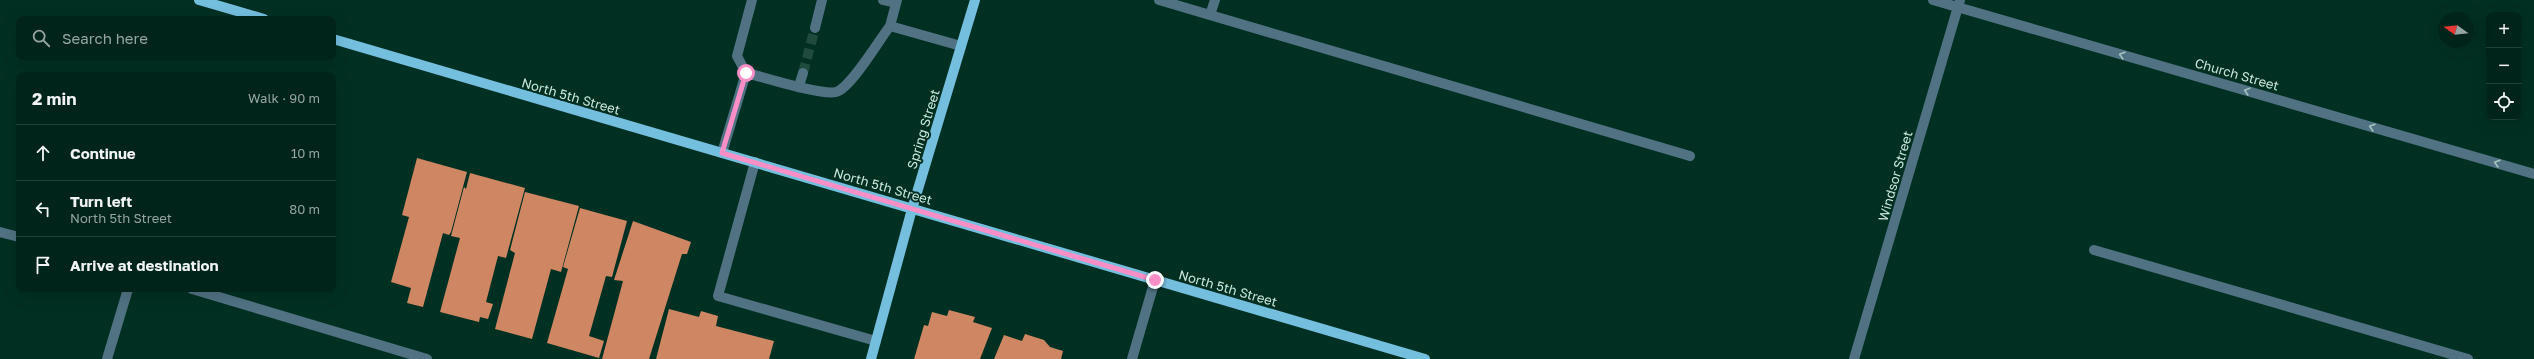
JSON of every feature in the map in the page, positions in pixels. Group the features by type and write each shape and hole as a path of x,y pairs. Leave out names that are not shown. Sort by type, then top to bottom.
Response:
{"main road":[{"path":"199,0 254,16"},
{"name":"Spring Street","path":"871,359 912,209 975,0"},
{"name":"North 5th Street","path":"336,40 1424,359"}],"street":[{"path":"722,153 746,73 737,56 752,0"},
{"path":"815,28 822,0"},
{"path":"746,73 799,86 836,92 847,85 890,26 896,2 882,0"},
{"path":"1159,0 1690,156"},
{"path":"1210,15 1215,0"},
{"name":"Church Street","path":"1933,0 1959,4 2534,174"},
{"name":"Windsor Street","path":"1854,359 1959,4"},
{"path":"890,26 961,46"},
{"path":"799,86 803,72"},
{"path":"755,162 718,296 876,341"},
{"path":"0,232 16,236"},
{"path":"2094,250 2468,359"},
{"path":"1132,359 1155,280"},
{"path":"108,359 127,292"},
{"path":"202,292 427,359"}],"building":[{"path":"417,158 467,172 451,232 449,235 443,233 423,307 407,303 411,288 391,282 409,217 402,215"},
{"path":"470,173 525,188 506,258 498,256 486,302 493,304 488,319 480,317 479,322 440,312 460,238 451,236 464,187 466,189"},
{"path":"525,192 579,206 561,272 551,269 532,339 495,329 515,253 510,250"},
{"path":"580,208 627,221 612,277 606,276 589,336 604,341 599,358 547,343 568,269 563,267"},
{"path":"633,221 691,242 687,254 682,254 649,359 602,359 623,281 614,280"},
{"path":"669,309 699,317 701,311 718,316 716,326 774,341 769,359 656,359"},
{"path":"949,310 975,317 973,322 992,328 980,359 914,359 924,325 928,326 932,312 947,316"},
{"path":"1025,334 1044,340 1050,347 1063,351 1061,359 994,359 1004,335 1022,341"}],"tunnel":[{"path":"803,73 815,28"}],"route":[{"path":"746,73 722,153 1155,280"}]}
